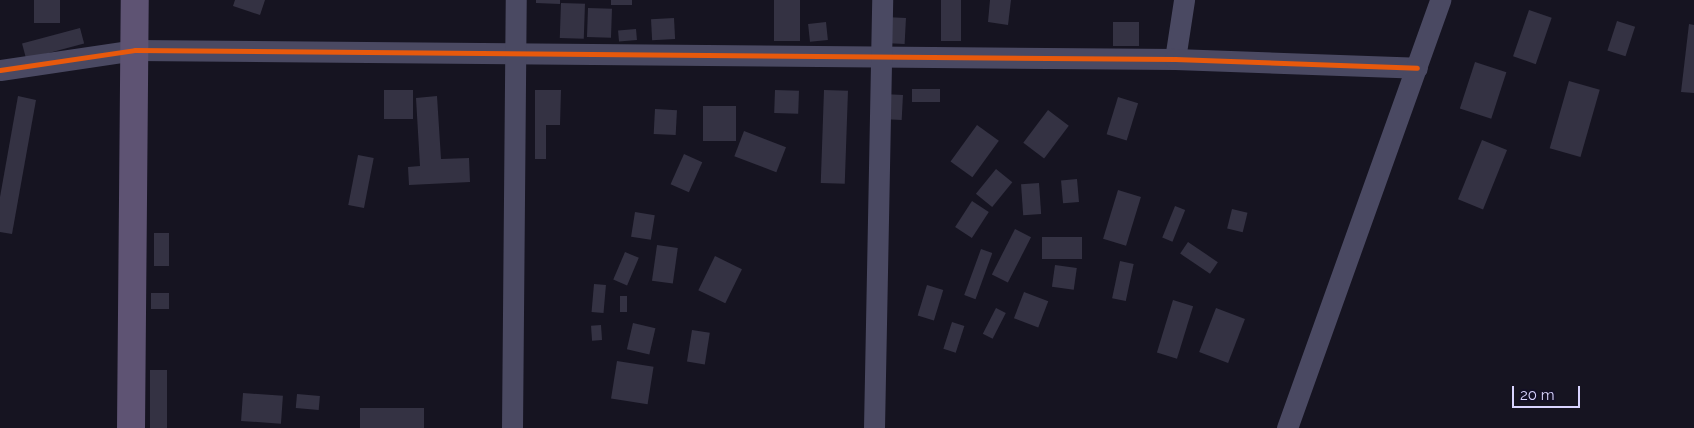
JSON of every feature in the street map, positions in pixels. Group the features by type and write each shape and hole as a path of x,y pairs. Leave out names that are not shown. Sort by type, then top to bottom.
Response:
{"main road":[{"path":"130,428 135,0"}],"street":[{"path":"512,428 516,0"},
{"path":"874,428 882,0"},
{"path":"1175,59 1184,0"},
{"path":"1287,428 1440,0"},
{"path":"0,70 135,50 1175,59 1417,68"}],"building":[{"path":"34,0 60,0 60,23 34,23"},
{"path":"235,0 265,0 260,15 233,6"},
{"path":"536,0 560,0 560,4 536,3"},
{"path":"611,0 632,0 632,5 611,5"},
{"path":"774,0 800,0 800,41 774,41"},
{"path":"941,0 961,0 961,41 941,41"},
{"path":"990,0 1011,0 1008,25 988,22"},
{"path":"561,3 585,4 584,39 560,38"},
{"path":"588,8 612,9 611,38 587,37"},
{"path":"1529,10 1552,18 1536,64 1513,56"},
{"path":"885,17 906,18 905,44 884,43"},
{"path":"674,18 675,39 652,40 651,19"},
{"path":"1617,21 1635,27 1625,56 1607,50"},
{"path":"826,22 828,40 810,42 808,24"},
{"path":"1113,22 1139,22 1139,46 1113,46"},
{"path":"1689,24 1694,25 1694,93 1681,92"},
{"path":"80,28 84,43 26,59 22,44"},
{"path":"636,29 637,40 619,42 618,31"},
{"path":"1475,62 1506,72 1491,119 1460,109"},
{"path":"1569,81 1600,90 1580,157 1550,148"},
{"path":"912,89 940,89 940,102 912,102"},
{"path":"384,90 413,90 413,119 384,119"},
{"path":"535,90 561,90 560,125 546,125 546,159 535,159"},
{"path":"775,90 799,91 798,114 774,113"},
{"path":"824,90 848,91 845,184 821,183"},
{"path":"883,94 903,95 902,120 882,119"},
{"path":"18,96 36,100 12,234 0,232 0,197"},
{"path":"437,96 441,159 469,158 470,182 409,185 408,167 420,166 416,98"},
{"path":"1118,97 1138,103 1127,140 1107,134"},
{"path":"703,106 736,106 736,141 703,141"},
{"path":"655,109 677,110 676,135 654,134"},
{"path":"1048,110 1069,126 1044,158 1023,143"},
{"path":"977,125 999,141 972,177 951,161"},
{"path":"744,131 786,147 776,172 734,156"},
{"path":"1482,140 1507,150 1483,209 1458,199"},
{"path":"684,154 702,162 689,192 671,184"},
{"path":"358,155 374,158 364,208 348,205"},
{"path":"996,169 1012,182 992,207 976,194"},
{"path":"1077,179 1079,202 1063,203 1061,180"},
{"path":"1039,183 1041,214 1023,215 1021,184"},
{"path":"1118,190 1141,197 1126,246 1103,239"},
{"path":"972,201 989,212 972,238 955,227"},
{"path":"1175,206 1185,210 1172,242 1162,238"},
{"path":"1232,209 1248,213 1243,232 1227,228"},
{"path":"635,212 655,215 651,240 631,237"},
{"path":"1015,229 1031,237 1008,283 992,274"},
{"path":"154,233 169,233 169,266 154,266"},
{"path":"1042,237 1082,237 1082,259 1042,259"},
{"path":"1188,242 1218,262 1210,274 1180,254"},
{"path":"657,245 678,248 673,284 652,281"},
{"path":"981,249 992,253 976,299 964,295"},
{"path":"625,252 639,258 627,285 613,280"},
{"path":"715,256 742,269 725,303 698,290"},
{"path":"1120,261 1134,264 1126,301 1112,298"},
{"path":"1055,265 1077,268 1074,290 1052,287"},
{"path":"594,284 606,285 604,313 592,312"},
{"path":"927,285 943,290 934,321 918,316"},
{"path":"1024,292 1048,301 1038,327 1014,318"},
{"path":"151,293 169,293 169,309 151,309"},
{"path":"620,296 627,296 627,312 620,312"},
{"path":"1173,300 1193,306 1177,359 1157,353"},
{"path":"996,308 1006,313 993,339 983,334"},
{"path":"1216,308 1245,319 1228,363 1199,352"},
{"path":"952,322 964,326 956,353 943,349"},
{"path":"633,323 655,328 649,354 627,349"},
{"path":"601,325 602,340 592,341 591,326"},
{"path":"692,330 710,333 705,364 687,362"},
{"path":"617,361 654,367 648,404 611,399"},
{"path":"150,370 167,370 167,428 150,428"},
{"path":"243,393 283,396 281,424 241,421"},
{"path":"297,394 320,396 319,410 296,408"},
{"path":"360,408 424,408 424,428 360,428"}],"cycle path":[{"path":"0,70 135,50 1175,59 1417,68"}]}
